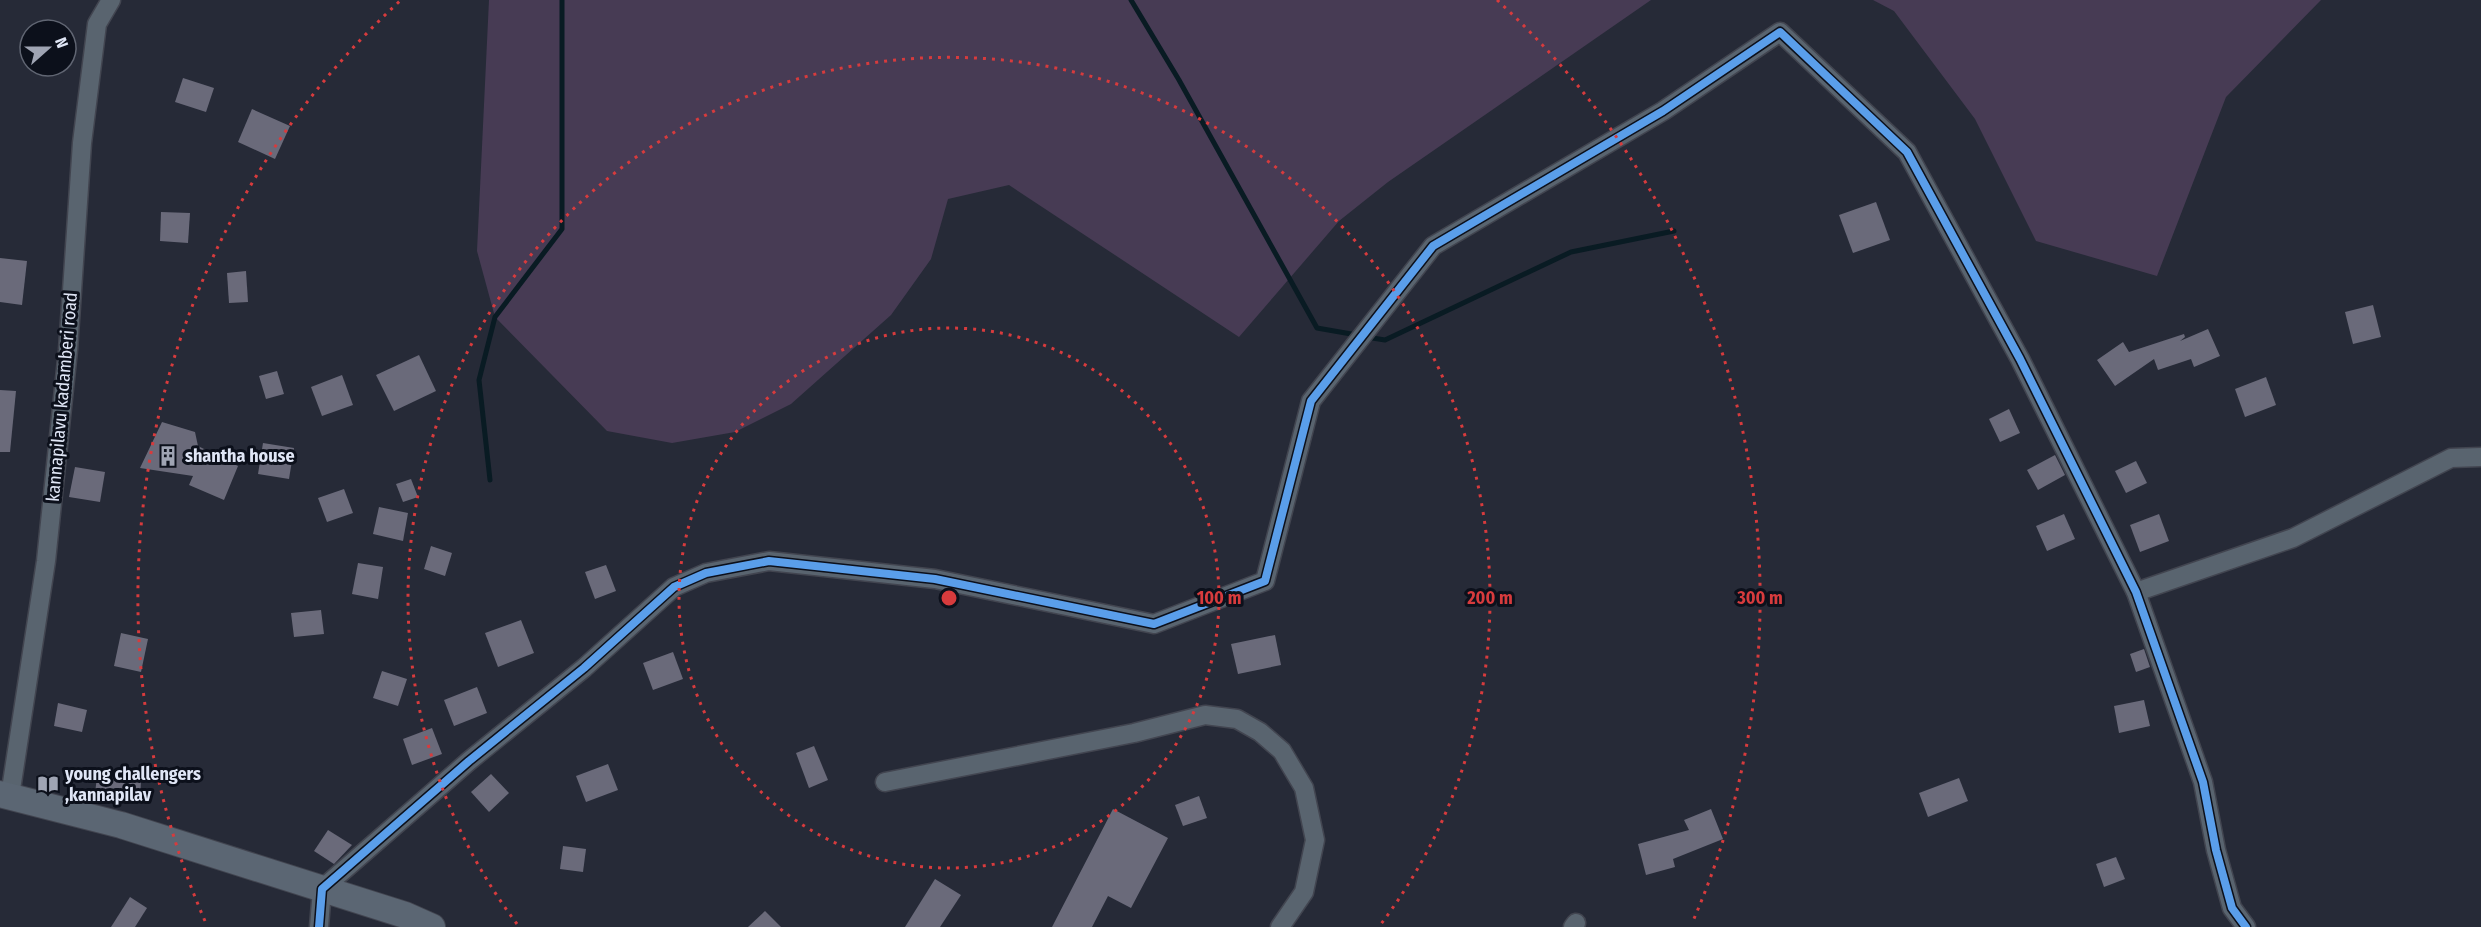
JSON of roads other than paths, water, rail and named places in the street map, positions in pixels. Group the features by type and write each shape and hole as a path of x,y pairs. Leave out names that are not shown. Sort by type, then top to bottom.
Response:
{"main road":[{"path":"5,795 121,825 405,915 432,927"}],"street":[{"name":"kannapilavu kadamberi road","path":"5,795 46,561 68,350 82,143 97,24 111,0"},
{"path":"319,927 322,889 469,761 584,668 674,587 706,573 769,561 923,578 1154,624 1265,581 1311,401 1432,246 1663,111 1780,32 1907,152 2020,359 2136,592 2203,782 2216,850 2232,908 2246,927"},
{"path":"2136,592 2293,538 2451,458 2481,457"},
{"path":"885,782 1134,733 1205,715 1237,719 1260,732 1282,751 1304,788 1315,840 1304,892 1280,927"}],"waterway":[{"path":"490,480 479,380 495,317 562,229 562,0"},
{"path":"1131,0 1179,80 1317,328 1357,335"},
{"path":"1366,337 1385,340 1571,252 1674,231"}],"place":[{"name":"shantha house","path":"168,456"},
{"name":"young challengers ,kannapilav","path":"48,784"}]}
